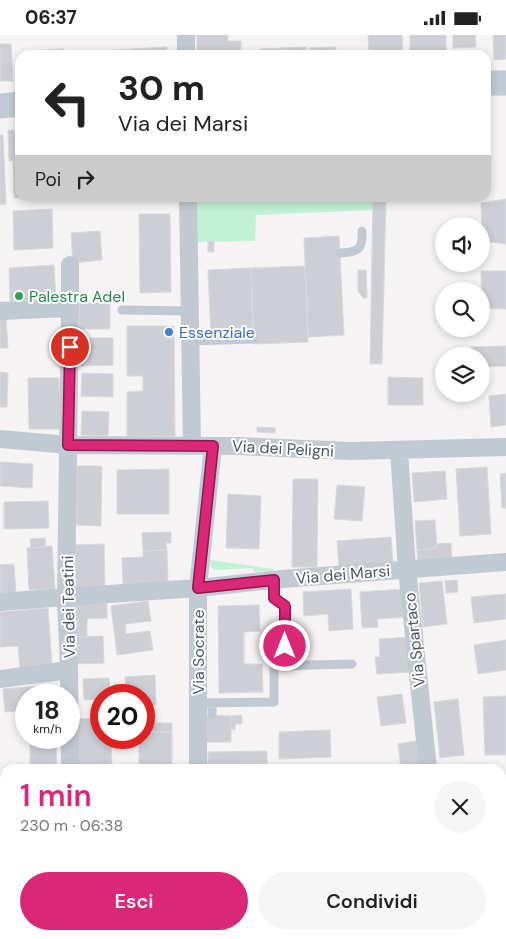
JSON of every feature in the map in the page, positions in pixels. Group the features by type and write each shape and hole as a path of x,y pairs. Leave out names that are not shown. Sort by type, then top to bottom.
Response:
{"main road":[{"path":"491,83 506,83"},
{"path":"0,106 15,104"}],"street":[{"path":"186,35 186,50"},
{"path":"188,202 192,446"},
{"name":"Via dei Teatini","path":"70,265 66,597 70,764"},
{"path":"0,311 70,308"},
{"name":"Via dei Peligni","path":"0,439 68,445 238,446 351,451 506,447"},
{"name":"Via Socrate","path":"199,764 205,703 198,588 213,446"},
{"name":"Via Spartaco","path":"398,451 407,569 427,764"},
{"name":"Via dei Marsi","path":"0,603 506,562"},
{"path":"0,679 69,670"}],"lane":[{"path":"340,253 353,252 359,248 363,241 362,231"},
{"path":"122,310 190,311"},
{"path":"190,341 253,339"},
{"path":"278,580 274,598 285,606 285,646"},
{"path":"212,715 205,703 274,702 274,666 352,664"}],"green space":[{"path":"196,202 373,202 373,210 256,215 255,241 197,242"},
{"path":"210,560 273,569 274,571 254,572 253,568 215,570 211,567"}],"building":[{"path":"197,35 228,35 228,41 241,41 241,50 197,50"},
{"path":"368,35 402,35 403,50 369,50"},
{"path":"410,35 446,35 446,50 410,50"},
{"path":"453,35 475,35 476,47 453,48"},
{"path":"493,35 506,35 506,59 494,60"},
{"path":"0,44 11,44 13,81 0,81"},
{"path":"167,47 167,50 114,50"},
{"path":"306,47 306,50 260,49"},
{"path":"336,47 336,50 309,50 309,48"},
{"path":"8,130 15,130 15,160 9,161"},
{"path":"0,135 3,135 6,204 0,205"},
{"path":"13,161 15,161 15,198 14,198"},
{"path":"506,199 506,244 490,242 490,217 481,217 481,203"},
{"path":"373,202 386,202 382,364 370,364"},
{"path":"52,209 53,248 14,250 13,211"},
{"path":"139,214 170,214 171,292 140,293"},
{"path":"100,231 102,260 73,263 71,233"},
{"path":"339,236 344,335 308,337 304,238"},
{"path":"208,241 214,241 214,252 208,252"},
{"path":"54,265 56,299 10,301 9,268"},
{"path":"305,266 308,342 254,344 251,268"},
{"path":"251,268 253,335 211,337 208,270"},
{"path":"358,270 366,270 367,298 363,298 358,291"},
{"path":"506,271 506,309 490,308 490,282 481,282 481,272"},
{"path":"110,302 110,329 79,329 79,303"},
{"path":"6,318 8,348 0,348 0,319"},
{"path":"127,326 174,326 175,436 127,436 127,392 143,391 143,376 127,376"},
{"path":"80,338 113,338 113,365 81,366"},
{"path":"506,346 506,366 490,367 490,347 471,347"},
{"path":"0,372 8,373 7,407 0,407"},
{"path":"82,373 113,374 113,397 81,396"},
{"path":"388,377 423,378 423,405 388,405"},
{"path":"28,378 59,378 60,429 29,429"},
{"path":"506,394 506,425 491,427 490,396"},
{"path":"82,411 109,412 108,436 81,435"},
{"path":"257,427 275,428 275,433 257,432"},
{"path":"0,462 33,464 32,488 0,486"},
{"path":"77,466 102,466 101,526 76,525"},
{"path":"487,467 491,534 460,536 456,469"},
{"path":"169,469 169,514 117,514 117,470"},
{"path":"445,471 447,499 414,502 412,473"},
{"path":"506,473 506,508 502,508 500,474"},
{"path":"293,479 318,479 317,567 292,567"},
{"path":"337,485 365,487 362,521 334,519"},
{"path":"228,494 261,496 259,549 226,548"},
{"path":"48,501 49,528 4,529 4,502"},
{"path":"435,520 437,548 417,550 415,521"},
{"path":"171,532 171,543 166,543 167,550 143,551 142,533"},
{"path":"391,537 393,563 339,567 337,541"},
{"path":"45,538 46,547 31,548 30,539"},
{"path":"451,543 452,560 418,563 417,550 437,548 436,544"},
{"path":"104,544 105,587 75,588 74,545"},
{"path":"52,546 55,589 29,590 27,548"},
{"path":"167,550 168,583 123,584 122,558 143,557 143,551"},
{"path":"14,564 16,594 0,595 0,565"},
{"path":"457,580 458,592 446,593 445,581"},
{"path":"442,581 447,624 423,627 419,583"},
{"path":"351,589 353,629 329,631 328,614 304,616 303,592"},
{"path":"403,589 405,617 377,619 378,627 362,628 360,592"},
{"path":"506,594 506,619 474,623 471,597"},
{"path":"148,601 151,621 125,624 126,634 150,631 153,650 117,655 111,606"},
{"path":"107,603 107,618 87,619 87,637 73,637 71,604"},
{"path":"259,605 260,631 244,632 244,664 262,664 263,692 219,693 218,606"},
{"path":"48,608 52,665 20,668 18,646 0,647 0,612"},
{"path":"103,636 104,663 73,664 73,637"},
{"path":"409,637 411,672 377,674 375,657 380,657 379,639"},
{"path":"506,640 506,670 478,674 474,645"},
{"path":"155,675 156,705 155,684 125,684 125,677"},
{"path":"109,678 109,684 90,684 90,700 84,700 83,679"},
{"path":"15,688 15,711 5,712 3,689"},
{"path":"402,694 406,723 381,726 377,697"},
{"path":"506,696 506,755 485,755 483,697"},
{"path":"458,699 464,755 440,758 434,702"},
{"path":"206,715 231,716 231,742 206,742"},
{"path":"242,715 242,724 235,724 235,730 230,729 231,716"},
{"path":"90,718 90,749 111,749 112,764 78,764 80,719"},
{"path":"155,723 172,723 172,732 155,732"},
{"path":"330,730 331,757 279,759 279,732"},
{"path":"155,732 172,732 172,764 139,764 139,749 155,749"},
{"path":"416,741 419,764 400,764 398,744"},
{"path":"30,749 56,749 57,764 30,764"},
{"path":"267,751 267,763 208,764 208,752"},
{"path":"239,763 267,763 267,764"}],"place":[{"name":"Palestra Adel","path":"19,296"},
{"name":"Essenziale","path":"169,332"}],"route":[{"path":"70,347 68,445 213,446 198,588 274,580 274,598 285,606 285,646"}]}
